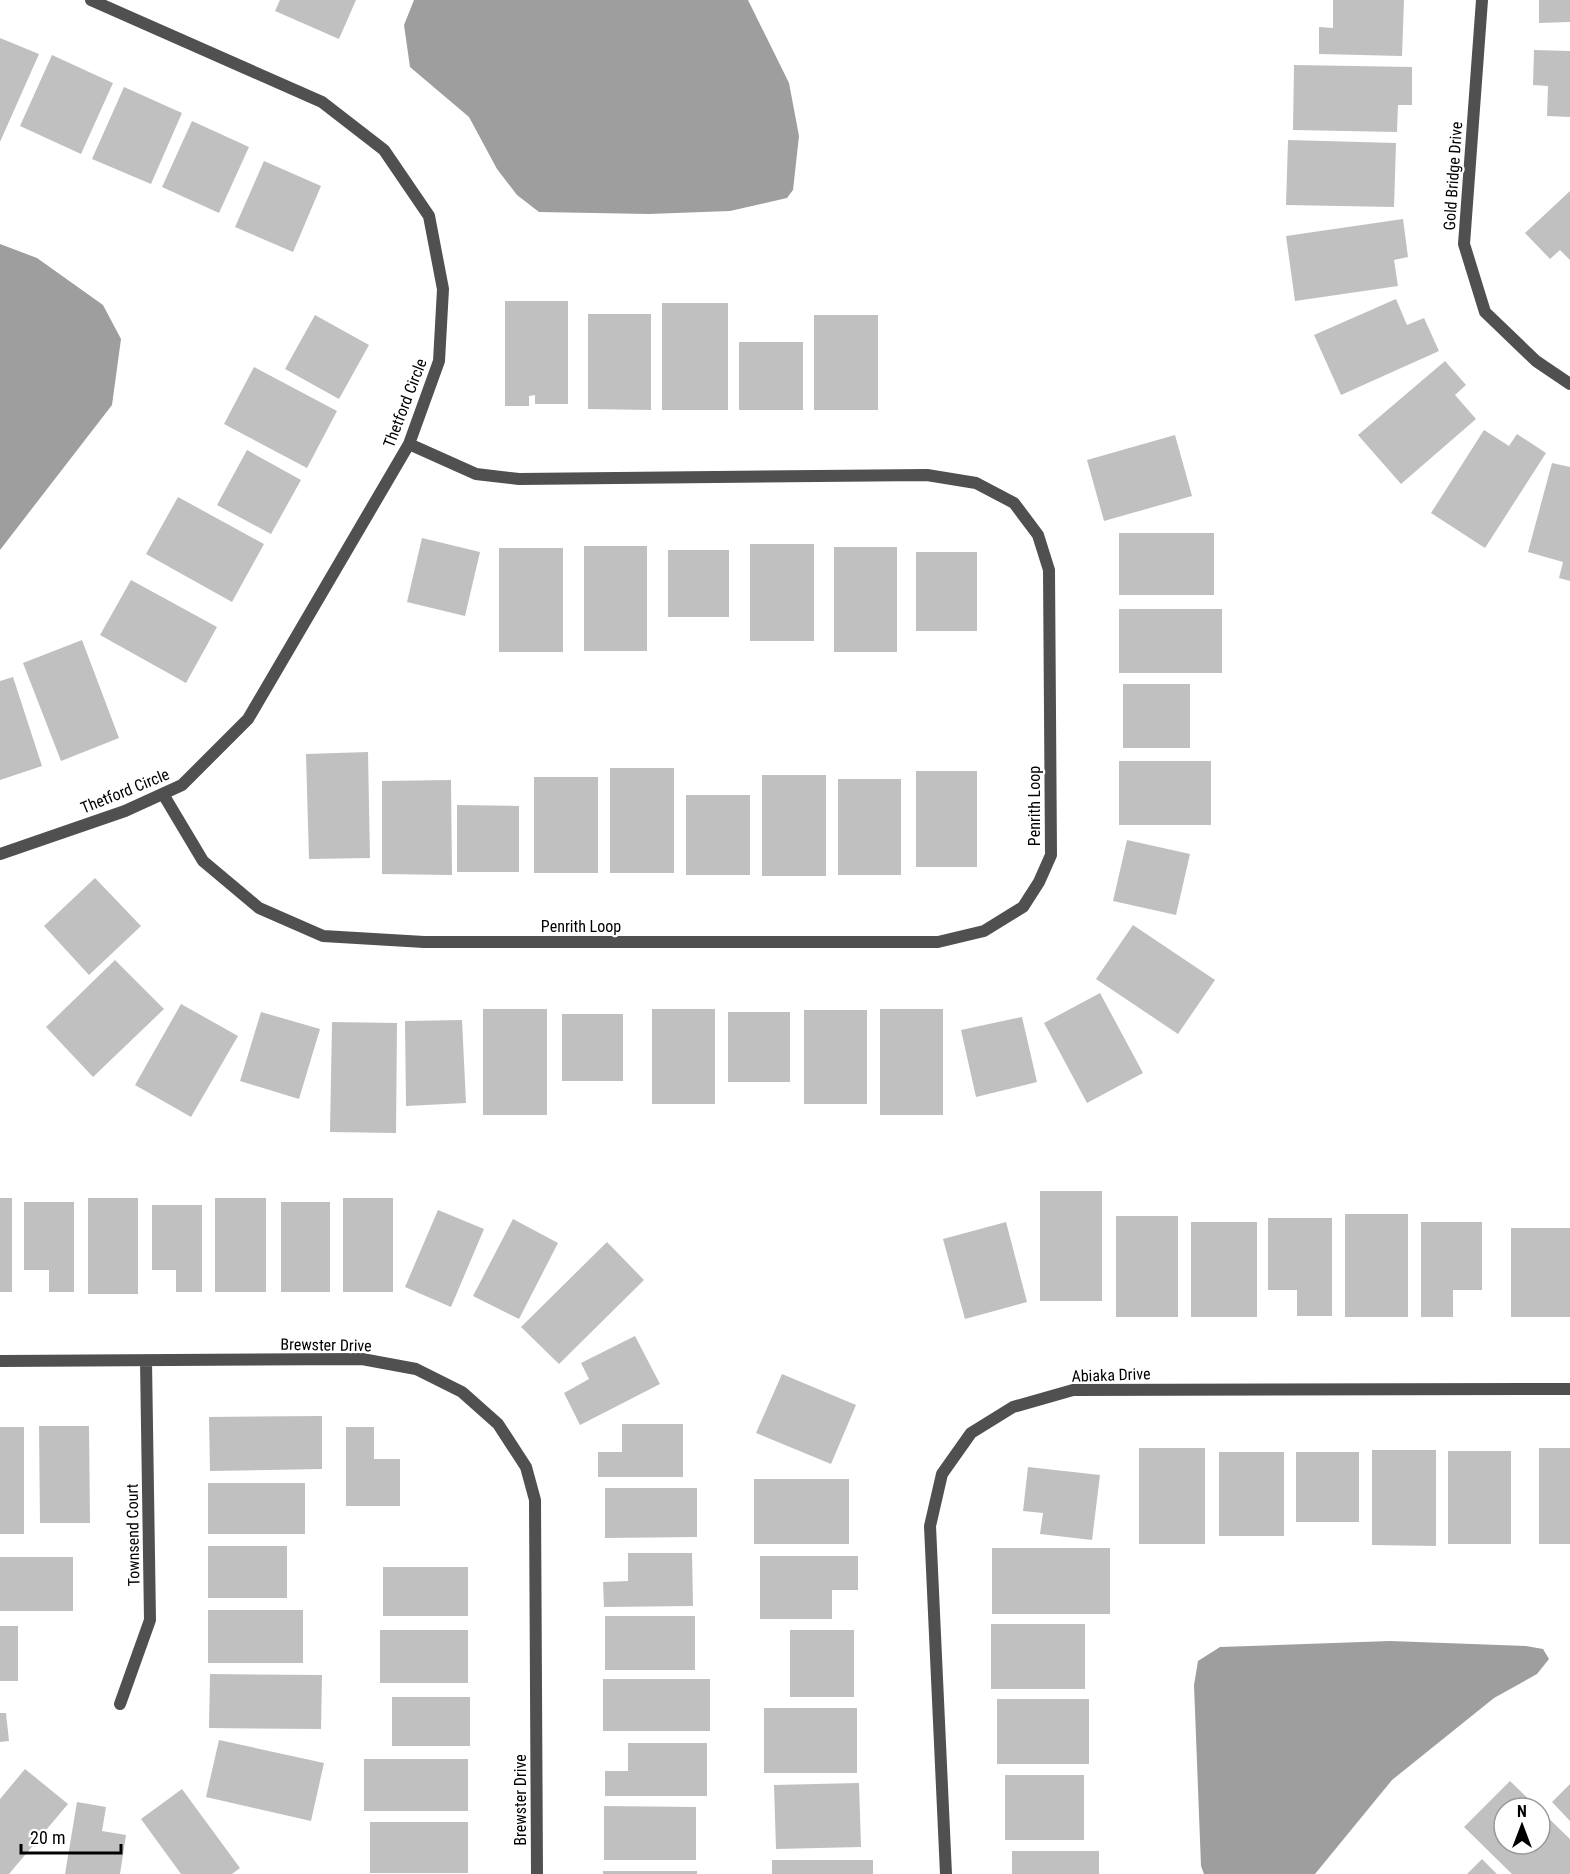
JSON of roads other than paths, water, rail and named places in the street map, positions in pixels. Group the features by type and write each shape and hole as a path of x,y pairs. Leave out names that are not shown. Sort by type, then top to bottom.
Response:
{"street":[{"name":"Thetford Circle","path":"0,854 125,812 183,785 248,719 410,444 439,361 443,290 429,216 384,150 322,102 91,0"},
{"name":"Gold Bridge Drive","path":"1482,0 1464,244 1485,312 1536,361 1570,384"},
{"name":"Penrith Loop","path":"163,794 203,861 259,908 323,936 436,942 938,942 984,931 1023,907 1039,882 1051,855 1049,570 1038,535 1014,503 976,483 927,475 519,479 476,474 410,444"},
{"name":"Brewster Drive","path":"0,1361 362,1359 416,1369 462,1392 498,1424 526,1467 535,1500 537,1874"},
{"name":"Townsend Court","path":"120,1704 150,1620 146,1361"},
{"name":"Abiaka Drive","path":"946,1874 930,1526 942,1474 971,1433 1013,1407 1073,1390 1570,1389"}]}
